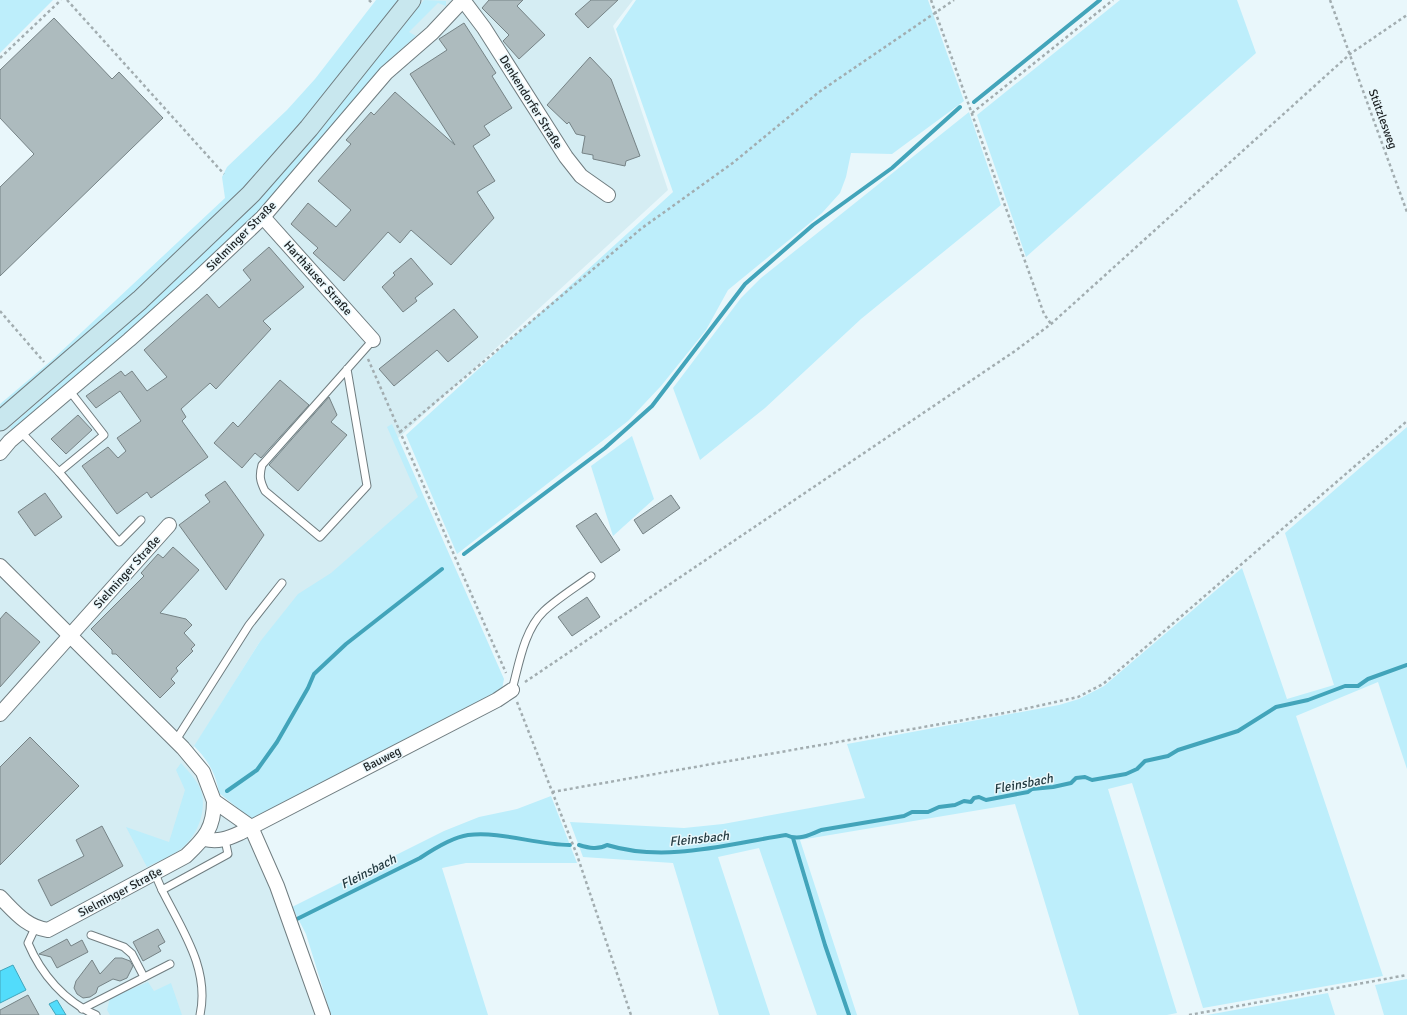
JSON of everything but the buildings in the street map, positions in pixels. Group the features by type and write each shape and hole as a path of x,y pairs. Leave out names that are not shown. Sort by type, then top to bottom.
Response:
{"street":[{"name":"Sielminger Straße","path":"0,421 140,300 251,194 309,128 411,0"},
{"name":"Sielminger Straße","path":"0,453 21,432 196,281 263,217 386,74 432,32 463,0"},
{"name":"Denkendorfer Straße","path":"463,0 484,28 570,163 581,176 608,195"},
{"name":"Harthäuser Straße","path":"263,217 373,340"},
{"name":"Sielminger Straße","path":"0,714 169,525"},
{"name":"Sielminger Straße","path":"0,566 70,637 176,740 203,772 214,801 214,816 204,839 186,856 155,874 48,930 36,928"},
{"name":"Bauweg","path":"225,840 497,700 512,690"},
{"path":"214,801 252,827 277,886 323,1015"},
{"path":"204,839 213,841 225,840"},
{"path":"0,897 36,928"}],"lane":[{"path":"347,370 367,486 320,537 265,491 260,482 262,465 373,340"},
{"path":"59,472 104,435 69,390"},
{"path":"21,432 59,472 119,542 141,520"},
{"path":"512,690 524,647 535,622 545,611 591,576"},
{"path":"176,740 249,624 282,583"},
{"path":"162,890 228,854 225,840"},
{"path":"155,874 199,966 203,988 200,1015"},
{"path":"36,928 28,943 34,958 62,994 82,1009 96,1015"},
{"path":"91,935 124,947 132,954 144,977"},
{"path":"82,1009 170,964"}],"path":[{"path":"0,58 61,0"},
{"path":"67,0 224,174"},
{"path":"931,0 1044,314 1051,324"},
{"path":"400,432 642,228 734,162 819,92 954,0"},
{"path":"972,113 1113,0"},
{"name":"Stützlesweg","path":"1330,0 1407,212"},
{"path":"512,690 1051,324 1350,54 1407,15"},
{"path":"0,311 54,374"},
{"path":"373,340 368,349 368,360 512,690 577,855 631,1015"},
{"path":"552,792 1015,711 1078,697 1103,684 1407,421"},
{"path":"1189,1015 1407,975"}],"shaded area":[{"path":"0,0 53,0 0,53"},
{"path":"376,0 405,0 341,79 208,230 0,413 0,404 52,360 225,198 222,177 227,167 287,110 315,79"},
{"path":"411,0 633,0 613,26 668,190 396,440 422,497 259,643 194,747 193,759 214,801 251,827 323,1015 0,1015 0,421 102,333"},
{"path":"424,0 446,1 446,6 438,3 409,32 416,36 391,58 345,109 258,214 166,300 14,432 10,427 155,299 211,246 263,193 333,112"},
{"path":"636,0 928,0 964,101 892,154 851,153 846,177 840,193 822,213 728,290 706,330 661,386 628,421 457,554 406,435 673,192 616,29"},
{"path":"1120,0 1237,0 1256,53 1026,257 977,115"},
{"path":"969,112 1001,205 861,319 765,408 700,460 673,388 741,298 761,278"},
{"path":"392,424 504,679 502,689 255,822 219,793 211,768 194,746 259,643 298,594 331,573 418,497 387,427"},
{"path":"1407,427 1407,769 1378,682 1296,716 1383,976 1203,1008 1132,783 1108,789 1177,1013 1167,1015 1079,1015 1015,804 800,840 857,1015 817,1015 759,848 718,857 770,1015 719,1015 673,863 583,857 570,822 684,828 723,824 865,798 847,744 1059,705 1079,699 1104,686 1242,568 1287,699 1334,685 1285,533"},
{"path":"632,436 654,499 613,536 591,466"},
{"path":"181,763 196,781 201,790 203,809 199,823 188,842 183,847 170,856 147,867 126,827 169,842 185,790 176,770"},
{"path":"551,796 577,863 466,863 442,868 488,1015 331,1015 306,934 292,907 444,831 479,817 517,809"},
{"path":"1407,979 1407,1015 1384,1015 1375,985"},
{"path":"148,982 154,991 171,983 182,1015 110,1015 107,1010 110,998"},
{"path":"1328,993 1335,1015 1207,1015"}],"water":[{"path":"13,965 26,990 0,1003 0,971"},
{"path":"57,1000 66,1015 56,1015 49,1004"}],"waterway":[{"path":"974,102 1100,0"},
{"path":"464,554 605,448 652,406 745,284 813,225 892,168 960,107"},
{"path":"227,791 257,770 277,742 308,688 314,674 346,644 442,569"},
{"name":"Fleinsbach","path":"579,845 593,848 600,848 607,845 629,850 674,852 719,847 786,835 790,837 799,837 821,830 904,816 912,812 928,812 939,807 955,805 964,801 971,802 974,798 979,797 986,800 1028,792 1032,789 1053,787 1071,783 1076,778 1085,777 1092,780 1126,774 1137,769 1145,761 1168,756 1178,750 1238,731 1276,707 1308,700 1345,686 1358,686 1368,679 1407,665"},
{"name":"Fleinsbach","path":"295,920 420,858 443,844 462,836 481,834 494,835 544,843 570,845"},
{"path":"793,838 825,945 849,1015"}]}
